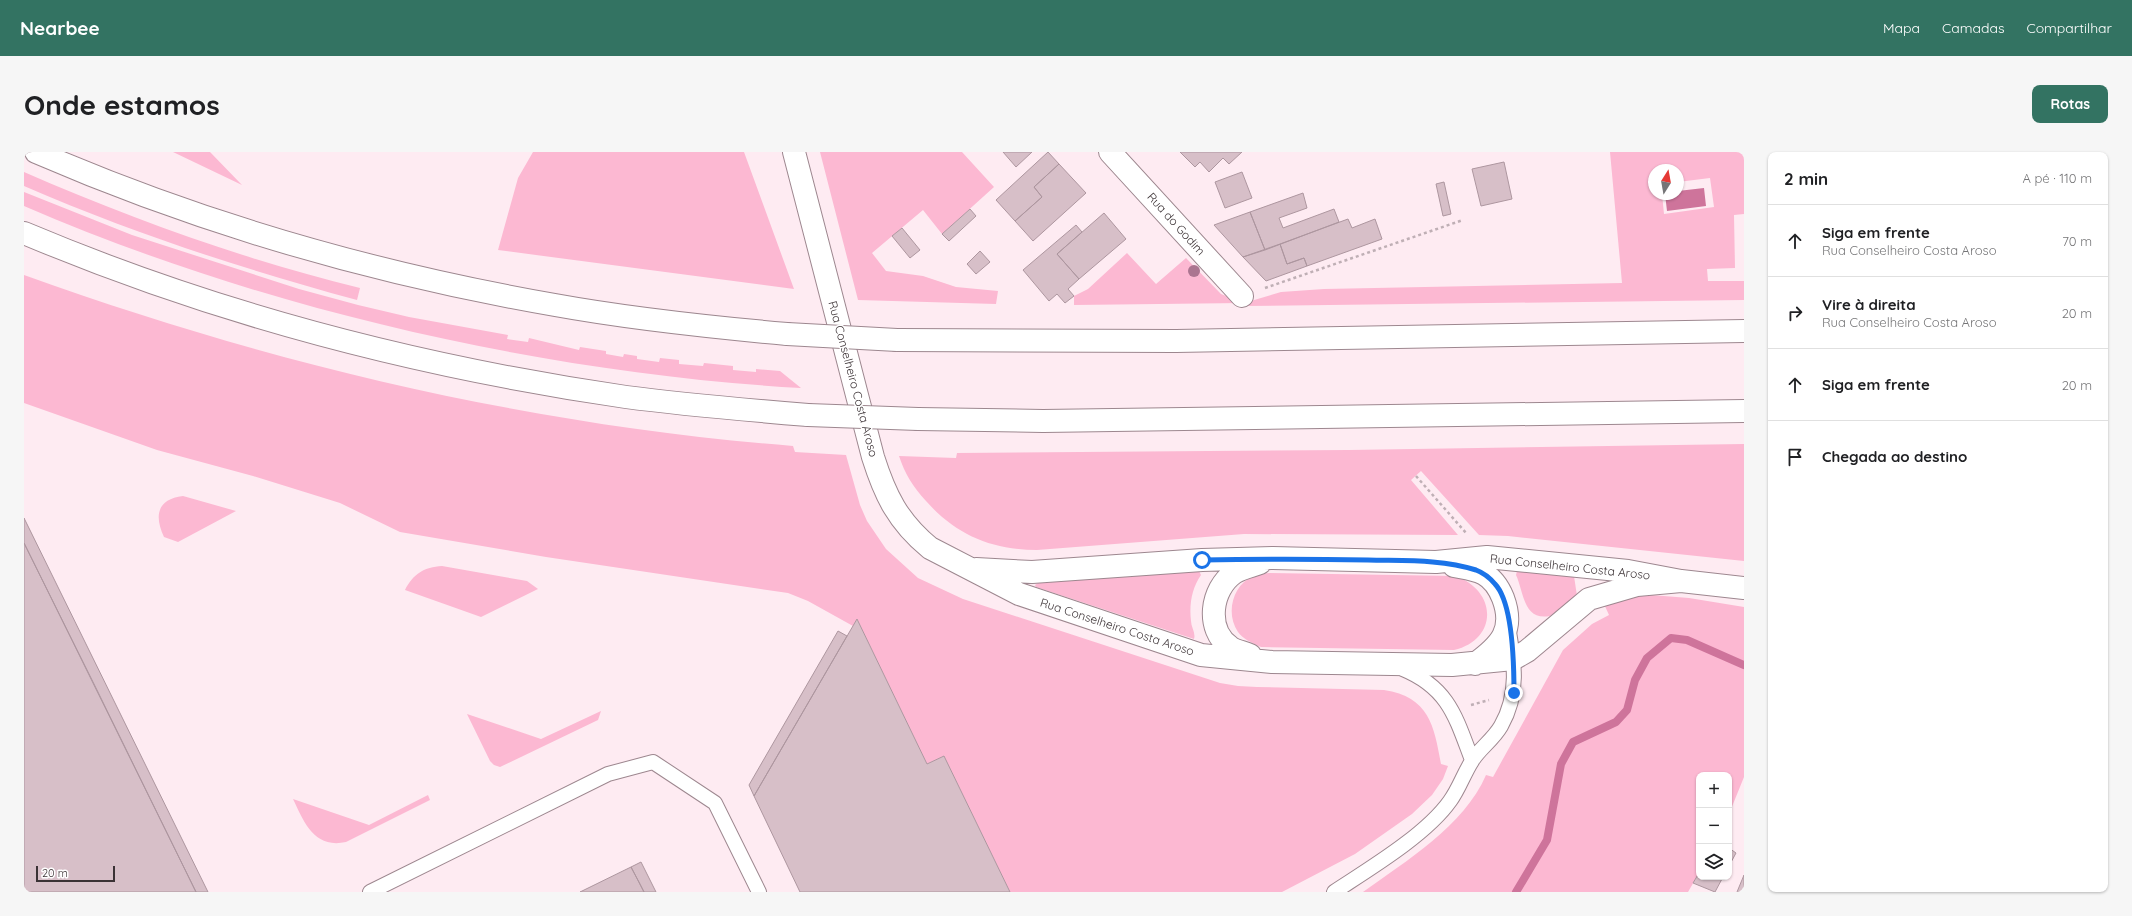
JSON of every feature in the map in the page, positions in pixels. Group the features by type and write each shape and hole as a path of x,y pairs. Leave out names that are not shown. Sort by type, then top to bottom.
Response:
{"main road":[{"path":"36,152 103,180 258,234 354,262 449,285 556,306 626,317 787,334 897,340 1169,341 1744,332"},
{"name":"Rua Conselheiro Costa Aroso","path":"794,152 873,457 883,488 898,516 917,538 943,556 1019,594 1201,655 1272,662 1394,665 1475,664 1513,659 1527,651 1589,599 1637,585 1681,581"},
{"name":"Rua do Godim","path":"1110,152 1242,296"},
{"path":"24,233 143,278 253,315 412,357 556,386 716,408 808,415 1043,421 1744,411"},
{"name":"Rua Conselheiro Costa Aroso","path":"969,569 1032,572 1202,560 1273,558 1436,562 1487,557 1628,572 1681,581 1744,588"},
{"name":"Rua Conselheiro Costa Aroso","path":"1272,662 1231,648 1221,638 1214,622 1214,602 1222,585 1235,572 1273,558"},
{"name":"Rua Conselheiro Costa Aroso","path":"1436,562 1476,570 1486,575 1500,591 1505,604 1508,626"},
{"path":"1475,664 1491,652 1508,626"}],"lane":[{"path":"1334,892 1380,863 1425,828 1450,801 1472,760 1486,746 1501,726 1514,693 1513,659 1508,626"},
{"path":"1394,665 1420,675 1436,689 1454,711 1472,760"},
{"path":"370,892 608,774 653,762 715,803 759,892"}],"path":[{"path":"1242,296 1463,220"},
{"path":"1416,476 1469,535"},
{"path":"1464,707 1493,699"}],"shaded area":[{"path":"173,152 210,152 242,185"},
{"path":"533,152 744,152 794,289 498,250 518,178"},
{"path":"820,152 962,152 994,187 942,234 923,210 872,253 886,271 923,276 956,287 998,291 996,304 858,300"},
{"path":"1610,152 1744,152 1744,214 1734,215 1735,268 1707,269 1708,281 1744,281 1744,300 1244,306 1243,303 1074,305 1074,296 1088,289 1127,253 1156,284 1186,258 1221,294 1244,303 1281,292 1324,289 1622,283"},
{"path":"24,172 106,206 189,237 274,265 360,288 357,300 230,263 147,235 24,186"},
{"path":"1704,188 1706,206 1667,211 1666,200 1684,200 1684,190"},
{"path":"24,192 132,235 299,289 358,305 409,317 508,335 507,339 528,342 529,338 579,350 580,347 606,351 606,354 623,357 624,354 637,356 637,359 659,362 660,358 679,360 679,364 703,366 704,363 733,366 733,370 756,372 756,369 780,371 801,388 703,380 604,368 504,351 405,330 306,305 209,276 115,243 24,206"},
{"path":"24,275 212,337 308,363 403,386 500,406 597,423 694,436 793,446 795,452 846,455 860,505 867,521 886,549 918,578 963,599 1220,683 1257,687 1384,690 1399,694 1411,699 1420,706 1427,715 1432,725 1441,764 1448,766 1443,779 1432,795 1412,814 1355,854 1282,892 1010,892 944,756 927,764 857,619 853,626 808,601 788,593 546,557 400,532 340,503 253,476 157,450 24,403"},
{"path":"1744,444 1744,561 1508,536 1479,535 1421,471 1411,480 1458,535 1244,534 1037,550 1021,549 1005,547 976,538 950,523 917,491 904,469 899,456 956,458 957,453 1349,450"},
{"path":"183,496 236,511 178,542 164,537 159,522 159,516 163,505 174,498"},
{"path":"442,566 527,581 538,589 481,617 405,590 408,584 420,572 430,568"},
{"path":"1199,571 1201,575 1193,591 1190,608 1194,639 1036,587 1035,585 1038,583"},
{"path":"1517,571 1574,576 1577,596 1550,616 1534,614 1529,610 1523,597 1516,575"},
{"path":"1269,573 1455,576 1469,583 1479,592 1485,603 1487,614 1485,625 1479,636 1469,644 1454,650 1261,647 1245,639 1238,632 1234,625 1232,608 1236,593 1246,580 1255,575"},
{"path":"1651,595 1689,598 1744,607 1744,777 1732,807 1732,772 1696,772 1696,878 1688,892 1363,892 1415,855 1449,826 1464,810 1486,775 1493,777 1563,650 1592,624 1609,615 1604,604 1626,597"},
{"path":"601,711 598,720 500,767 494,765 490,761 467,714 541,739"},
{"path":"428,795 430,800 346,842 335,843 318,838 312,832 306,825 293,799 369,825"}],"building":[{"path":"1003,152 1032,152 1016,167"},
{"path":"1048,152 1059,164 1034,187 1042,197 1015,221 996,200"},
{"path":"1180,152 1242,152 1229,164 1223,158 1209,172 1200,162 1195,167"},
{"path":"1504,162 1512,199 1481,206 1472,169"},
{"path":"1059,164 1086,193 1033,241 1015,221 1042,197 1034,187"},
{"path":"1242,172 1252,198 1225,208 1215,182"},
{"path":"1444,182 1451,214 1443,216 1436,184"},
{"path":"1303,193 1307,208 1279,218 1283,228 1334,209 1339,222 1265,250 1250,212"},
{"path":"970,209 976,216 949,241 942,234"},
{"path":"1250,212 1265,250 1243,257 1214,225"},
{"path":"1104,213 1126,239 1079,279 1057,254"},
{"path":"1348,219 1352,228 1375,219 1382,239 1307,266 1304,258 1287,264 1280,244"},
{"path":"1076,225 1082,232 1057,254 1079,279 1068,289 1074,296 1065,303 1057,294 1049,301 1023,270"},
{"path":"902,228 920,250 910,258 892,236"},
{"path":"1280,244 1287,264 1304,258 1307,266 1266,281 1243,257"},
{"path":"980,251 990,262 976,274 967,264"},
{"path":"24,518 208,892 196,892 24,543"},
{"path":"24,543 96,688 196,892 24,892"},
{"path":"857,619 927,764 944,756 1010,892 800,892 754,796"},
{"path":"838,631 847,636 754,796 749,785"},
{"path":"1732,850 1736,853 1732,860"},
{"path":"641,862 656,892 644,892 631,867"},
{"path":"631,867 644,892 580,892"},
{"path":"1744,875 1744,892 1737,892"},
{"path":"1696,878 1696,880 1721,880 1715,892 1693,883"}],"waterway":[{"path":"1516,892 1547,840 1561,764 1573,742 1616,722 1627,710 1635,680 1647,658 1671,638 1687,640 1744,665"}],"route":[{"path":"1202,560 1273,558 1436,562 1476,570 1486,575 1496,585 1505,604 1508,615 1508,626 1514,667 1514,693"}]}
